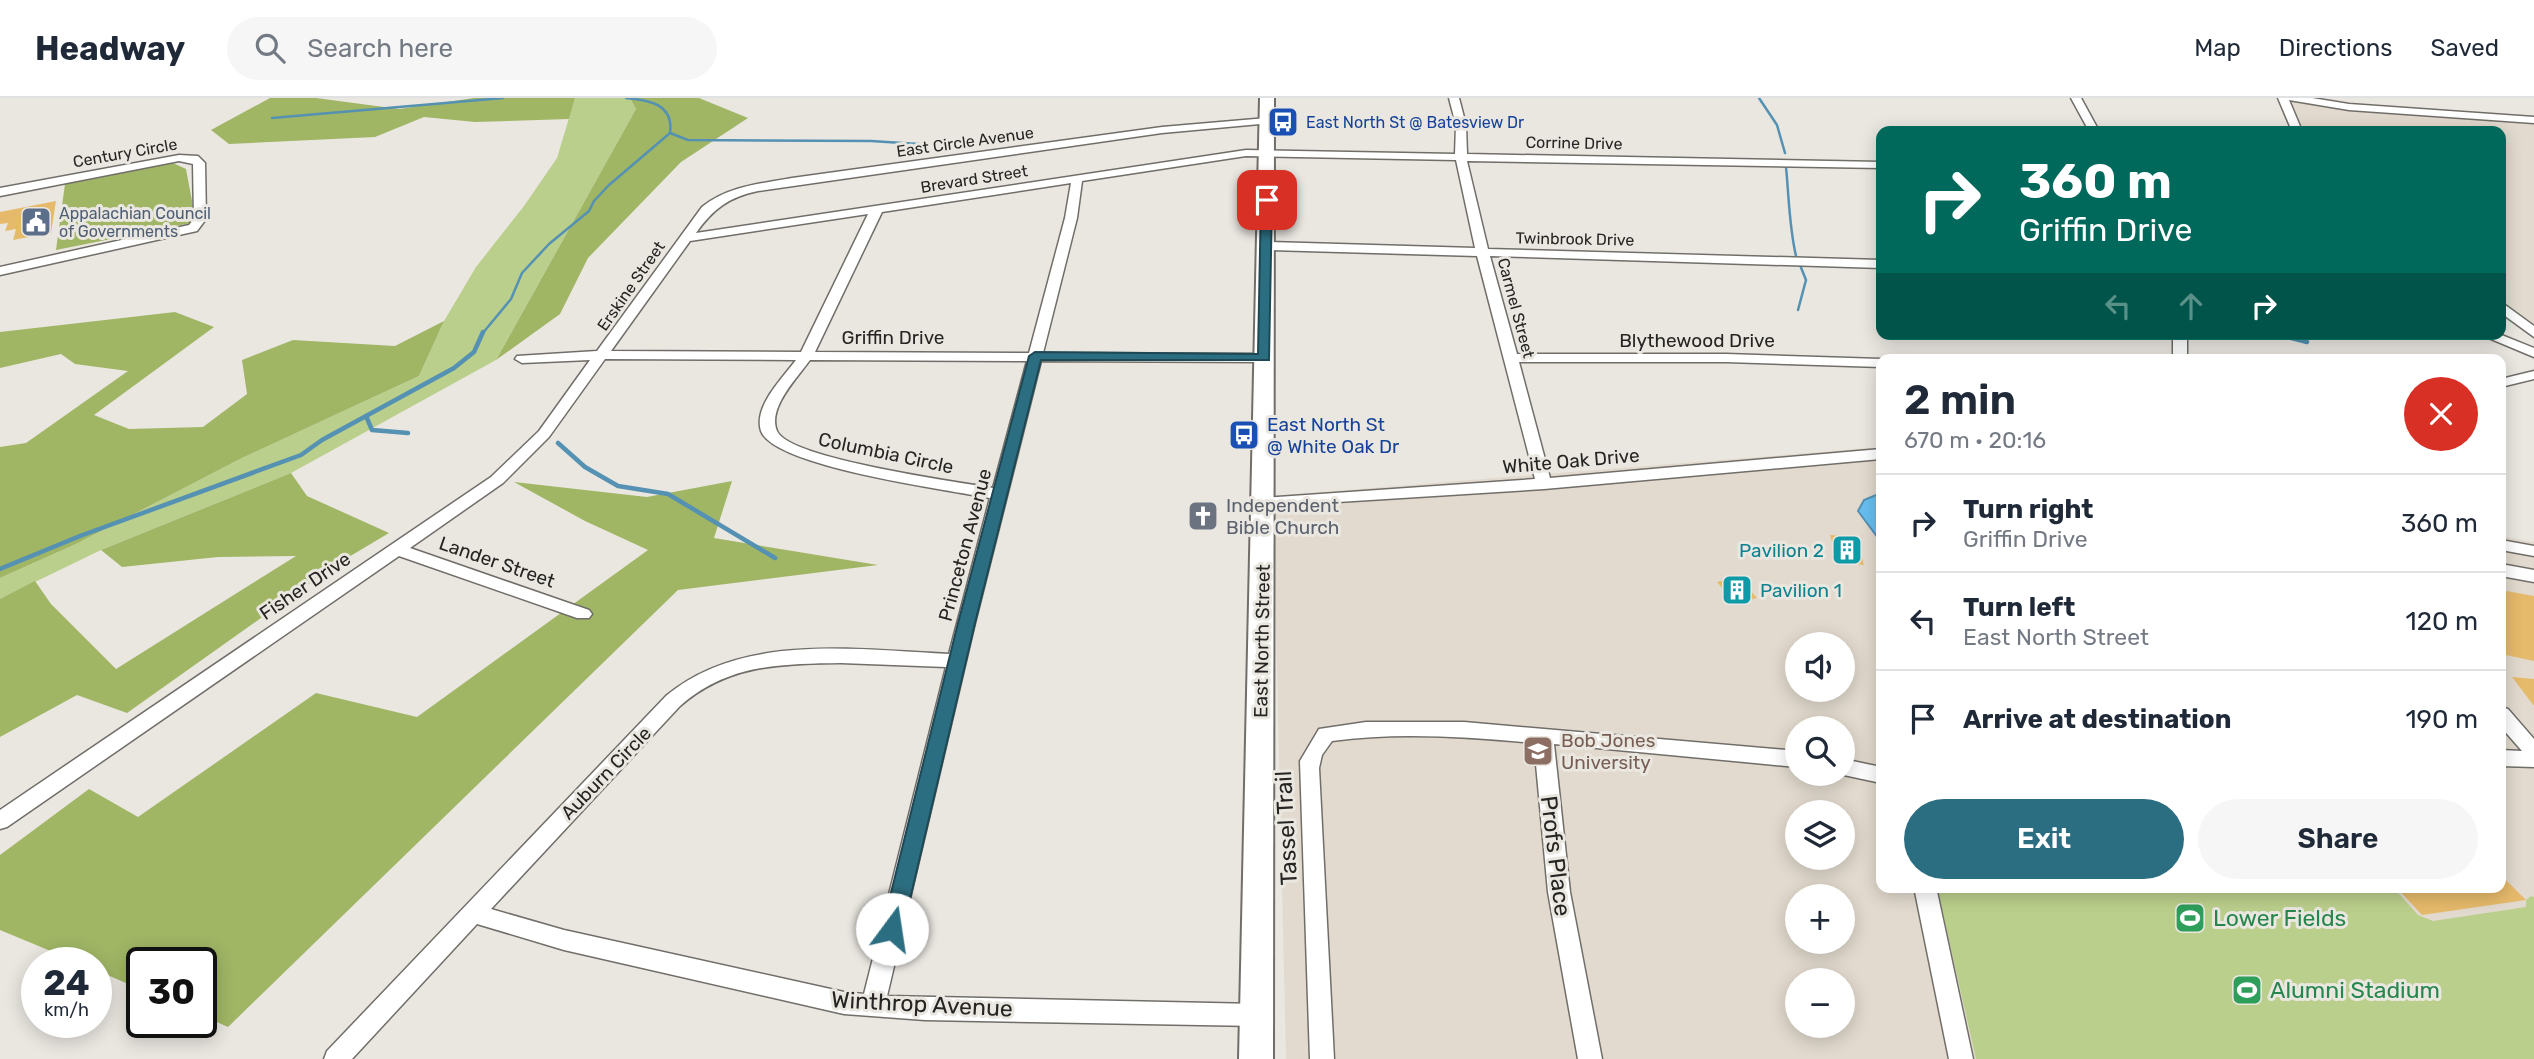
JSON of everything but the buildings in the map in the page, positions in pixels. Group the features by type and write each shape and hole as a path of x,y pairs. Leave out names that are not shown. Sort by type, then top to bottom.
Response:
{"main road":[{"name":"East North Street","path":"1256,1059 1267,98"}],"street":[{"name":"Carmel Street","path":"1454,98 1461,125 1461,157 1483,254 1512,358 1529,436 1544,484"},
{"path":"2076,98 2091,126"},
{"path":"2283,98 2295,126"},
{"path":"2291,98 2349,107 2534,120"},
{"name":"East Circle Avenue","path":"687,238 710,206 724,197 748,189 1162,130 1267,121"},
{"name":"Brevard Street","path":"687,238 1246,153 1266,154"},
{"name":"Corrine Drive","path":"1266,154 1876,164"},
{"name":"Century Circle","path":"0,192 179,158 194,158 199,163 200,219 193,228 0,271"},
{"name":"Princeton Avenue","path":"873,1004 957,661 1071,218 1077,179"},
{"name":"Columbia Circle","path":"877,209 806,356 775,399 768,415 769,431 780,444 808,457 1001,495"},
{"name":"Erskine Street","path":"604,355 687,238"},
{"name":"Twinbrook Drive","path":"1267,246 1876,264"},
{"path":"2506,310 2534,333"},
{"path":"2501,340 2534,353"},
{"name":"Griffin Drive","path":"522,359 604,355 1264,358"},
{"name":"Fisher Drive","path":"0,821 497,480 544,435 604,355"},
{"name":"Blythewood Drive","path":"1512,358 1726,358 1876,363"},
{"path":"2506,382 2534,375"},
{"name":"White Oak Drive","path":"1264,503 1544,484 1876,454"},
{"path":"2506,546 2534,551"},
{"name":"Lander Street","path":"397,549 583,614"},
{"path":"2506,571 2534,576"},
{"name":"Auburn Circle","path":"336,1059 673,701 701,680 728,668 782,660 878,658 957,661"},
{"path":"2506,720 2534,752"},
{"name":"Tassel Trail","path":"1322,1059 1312,794 1307,766 1310,754 1326,734 1366,729 1464,729 1543,737"},
{"path":"1543,737 1785,758"},
{"name":"Profs Place","path":"1543,737 1559,892 1590,1059"},
{"path":"2506,758 2534,759"},
{"path":"1855,770 1876,774"},
{"path":"1925,893 1961,1059"},
{"name":"Winthrop Avenue","path":"472,913 564,940 844,1003 925,1009 1257,1015"}],"shaded area":[{"path":"2288,99 2534,121 2534,329 2506,307 2506,126 2301,126"},
{"name":"Bob Jones University","path":"1876,447 1876,893 2506,893 2506,537 2534,542 2534,1059 1286,1059 1273,496"}],"green space":[{"path":"270,98 316,98 399,109 474,98 575,98 569,119 475,122 424,117 375,137 229,144 211,130"},
{"path":"575,98 630,98 636,109 496,360 291,473 101,550 0,599 0,578 76,544 242,458 419,376 444,321 476,267 524,206 557,158"},
{"path":"630,98 699,98 748,118 681,162 588,258 560,314 496,360 636,109"},
{"path":"171,162 186,169 196,222 56,250 65,184"},
{"path":"175,312 214,327 94,415 129,429 203,427 247,394 242,360 293,340 395,346 444,321 419,376 242,458 76,544 0,578 0,447 26,443 128,371 75,364 61,354 0,368 0,332"},
{"path":"291,473 307,496 389,533 337,564 127,713 77,695 0,737 0,599 35,581 51,604 116,669 296,556 218,557 122,567 101,550"},
{"path":"732,481 714,538 878,565 678,590 228,1027 217,1022 217,947 126,947 126,983 112,977 112,947 41,947 0,930 0,855 89,789 138,817 316,693 417,717 648,550 585,521 514,482 647,497"},
{"name":"Alumni Stadium","path":"1938,893 2398,893 2418,915 2433,921 2526,907 2526,900 2534,897 2534,1059 1976,1059"}],"water":[{"path":"1876,495 1876,535 1858,511 1864,500"}],"waterway":[{"path":"272,118 503,98"},
{"path":"626,98 658,105 668,116 670,133"},
{"path":"1759,98 1777,125 1785,153"},
{"path":"482,334 511,299 522,273 549,244 589,211 594,201 609,185 670,133"},
{"path":"670,133 688,140 871,141 934,145"},
{"path":"1786,167 1796,256"},
{"path":"1798,310 1806,280 1800,265"},
{"path":"366,416 454,368 474,352 482,334"},
{"path":"2299,340 2307,342"},
{"path":"0,569 80,536 301,455 366,416"},
{"path":"366,416 372,430 408,433"},
{"path":"558,443 585,467 618,486 668,494 775,558"}],"place":[{"name":"East North St @ Batesview Dr","path":"1283,122"},
{"name":"Appalachian Council of Governments","path":"36,222"},
{"name":"East North St @ White Oak Dr","path":"1244,435"},
{"name":"Independent Bible Church","path":"1203,516"},
{"name":"Pavilion 2","path":"1847,550"},
{"name":"Pavilion 1","path":"1737,590"},
{"name":"Bob Jones University","path":"1538,751"},
{"name":"Lower Fields","path":"2190,918"},
{"name":"Alumni Stadium","path":"2247,990"}],"route":[{"path":"892,929 966,623 1035,356 1264,358 1267,200"}]}
